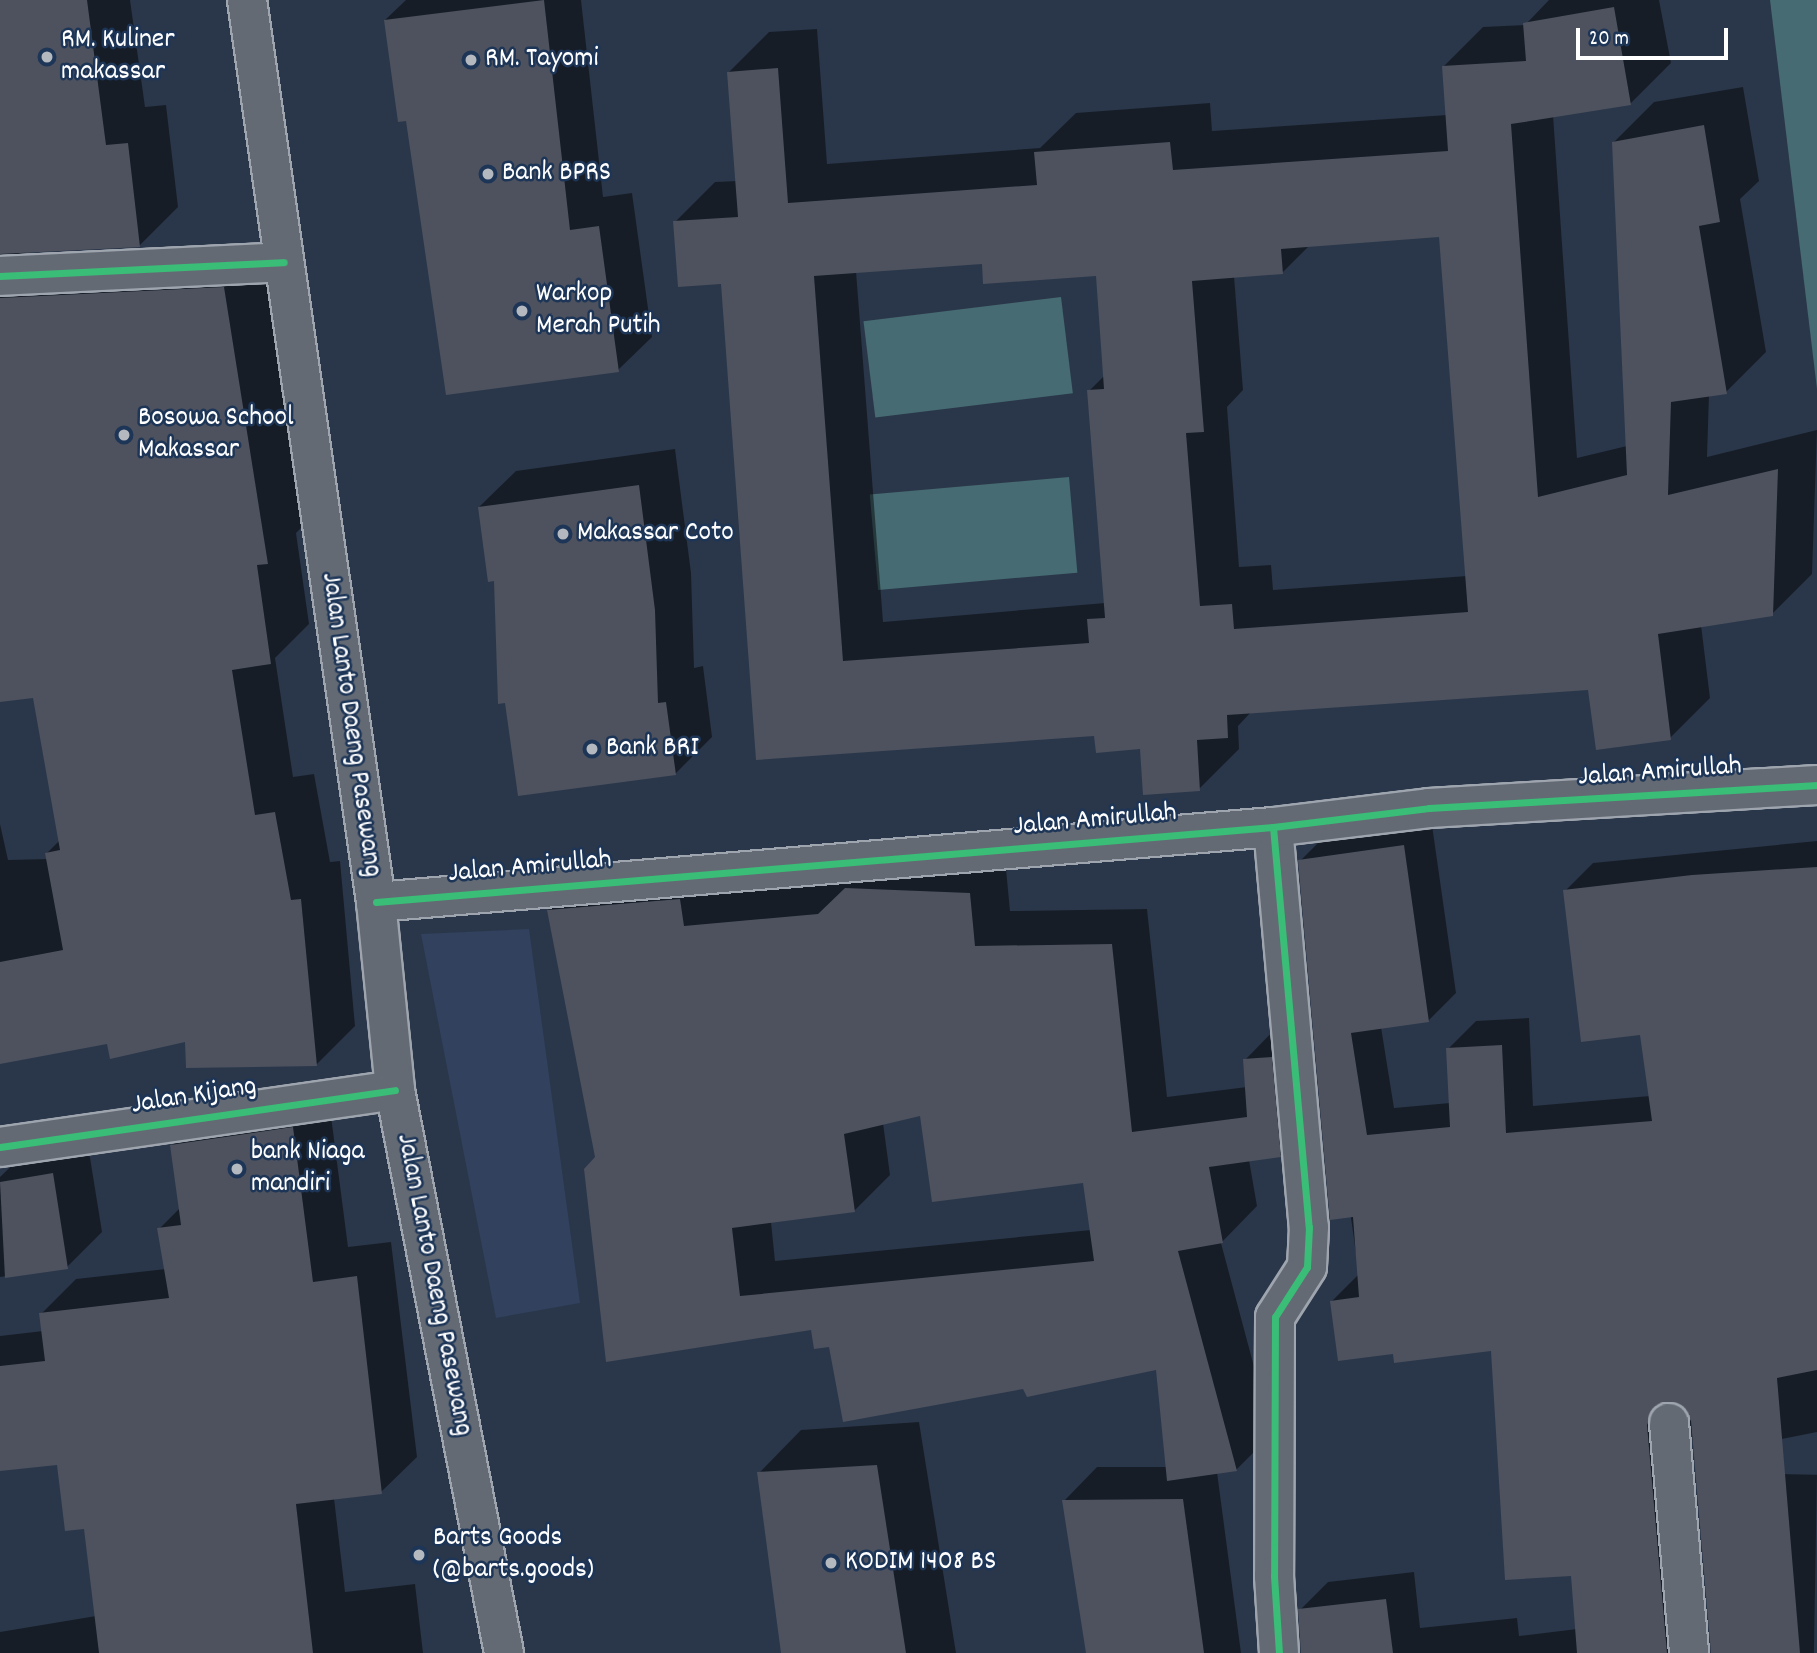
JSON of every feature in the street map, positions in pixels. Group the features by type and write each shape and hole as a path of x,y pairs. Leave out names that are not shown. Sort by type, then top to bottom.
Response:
{"street":[{"name":"Jalan Lanto Daeng Pasewang","path":"247,0 376,902 395,1090 504,1653"},
{"path":"0,275 284,262"},
{"name":"Jalan Amirullah","path":"376,902 1273,827 1429,808 1817,785"},
{"path":"1273,827 1309,1227 1307,1267 1275,1317 1274,1576 1279,1653"},
{"name":"Jalan Kijang","path":"0,1147 395,1090"},
{"path":"1669,1423 1689,1653"}],"shaded area":[{"path":"529,929 580,1303 496,1318 421,934"}],"green space":[{"path":"1770,0 1817,0 1817,389"},
{"path":"1061,297 1073,393 875,418 863,321"},
{"path":"1069,477 1077,573 878,590 870,494"}],"building":[{"path":"0,0 87,0 106,145 128,143 140,247 0,254"},
{"path":"544,0 570,230 599,226 619,372 446,395 406,121 398,122 384,20"},
{"path":"1614,7 1631,105 1511,124 1538,497 1627,475 1612,142 1704,125 1720,222 1699,226 1727,394 1671,402 1668,495 1778,469 1773,616 1658,634 1671,740 1596,750 1588,690 1227,715 1228,738 1197,740 1200,791 1143,795 1140,749 1096,753 1094,736 756,760 721,284 678,287 673,221 738,217 727,72 778,68 788,203 1037,185 1034,152 1170,142 1173,170 1448,151 1442,66 1526,61 1523,23","holes":["1439,237 1468,612 1234,629 1232,604 1200,606 1186,433 1204,432 1192,281 1283,274 1281,249","982,264 983,284 1096,276 1104,389 1087,390 1105,618 1087,619 1089,643 843,661 814,276"]},
{"path":"224,287 268,564 257,565 271,664 232,670 255,815 275,812 291,900 301,899 317,1066 186,1068 185,1042 110,1059 107,1044 0,1064 0,962 63,950 45,853 60,850 33,698 0,702 0,298"},
{"path":"639,485 655,610 658,703 666,702 676,775 518,796 505,703 498,704 494,581 488,582 478,507"},
{"path":"1404,845 1429,1022 1351,1033 1367,1135 1450,1127 1446,1048 1502,1045 1506,1133 1652,1121 1640,1035 1581,1042 1563,890 1692,875 1817,867 1817,1370 1777,1378 1800,1653 1711,1653 1691,1421 1679,1404 1657,1405 1647,1425 1667,1653 1577,1653 1571,1576 1505,1580 1491,1351 1394,1363 1393,1354 1338,1361 1330,1301 1359,1297 1353,1217 1330,1220 1298,860"},
{"path":"845,888 970,893 975,946 1112,944 1132,1132 1247,1117 1243,1059 1272,1057 1281,1157 1209,1167 1223,1243 1178,1251 1237,1471 1167,1481 1156,1370 1027,1397 1023,1389 843,1422 829,1347 814,1349 811,1330 606,1362 584,1169 595,1157 547,910 680,899 684,926 818,914","holes":["920,1116 932,1202 1083,1183 1094,1261 740,1296 732,1228 855,1212 844,1134"]},
{"path":"293,1127 313,1282 357,1276 382,1494 296,1504 313,1653 99,1653 84,1529 65,1531 57,1465 0,1471 0,1366 45,1361 39,1313 169,1298 157,1228 181,1225 170,1145"},
{"path":"53,1173 68,1269 5,1278 0,1182"},
{"name":"KODIM 1408 BS","path":"877,1465 906,1653 781,1653 757,1472"},
{"path":"1183,1499 1204,1653 1086,1653 1062,1500"},
{"path":"1386,1599 1393,1653 1301,1653 1298,1609"}],"cycle path":[{"path":"0,276 284,262"},
{"path":"376,902 1273,827 1429,808 1817,785"},
{"path":"1273,827 1309,1227 1307,1267 1275,1317 1274,1576 1279,1653"},
{"path":"0,1147 395,1090"}],"place":[{"name":"RM. Kuliner makassar","path":"47,57"},
{"name":"RM. Tayomi","path":"471,60"},
{"name":"Bank BPRS","path":"488,174"},
{"name":"Warkop Merah Putih","path":"522,311"},
{"name":"Bosowa School Makassar","path":"124,435"},
{"name":"Makassar Coto","path":"563,534"},
{"name":"Bank BRI","path":"592,749"},
{"name":"bank Niaga mandiri","path":"237,1169"},
{"name":"Barts Goods (@barts.goods)","path":"419,1555"},
{"name":"KODIM 1408 BS","path":"831,1563"}]}
